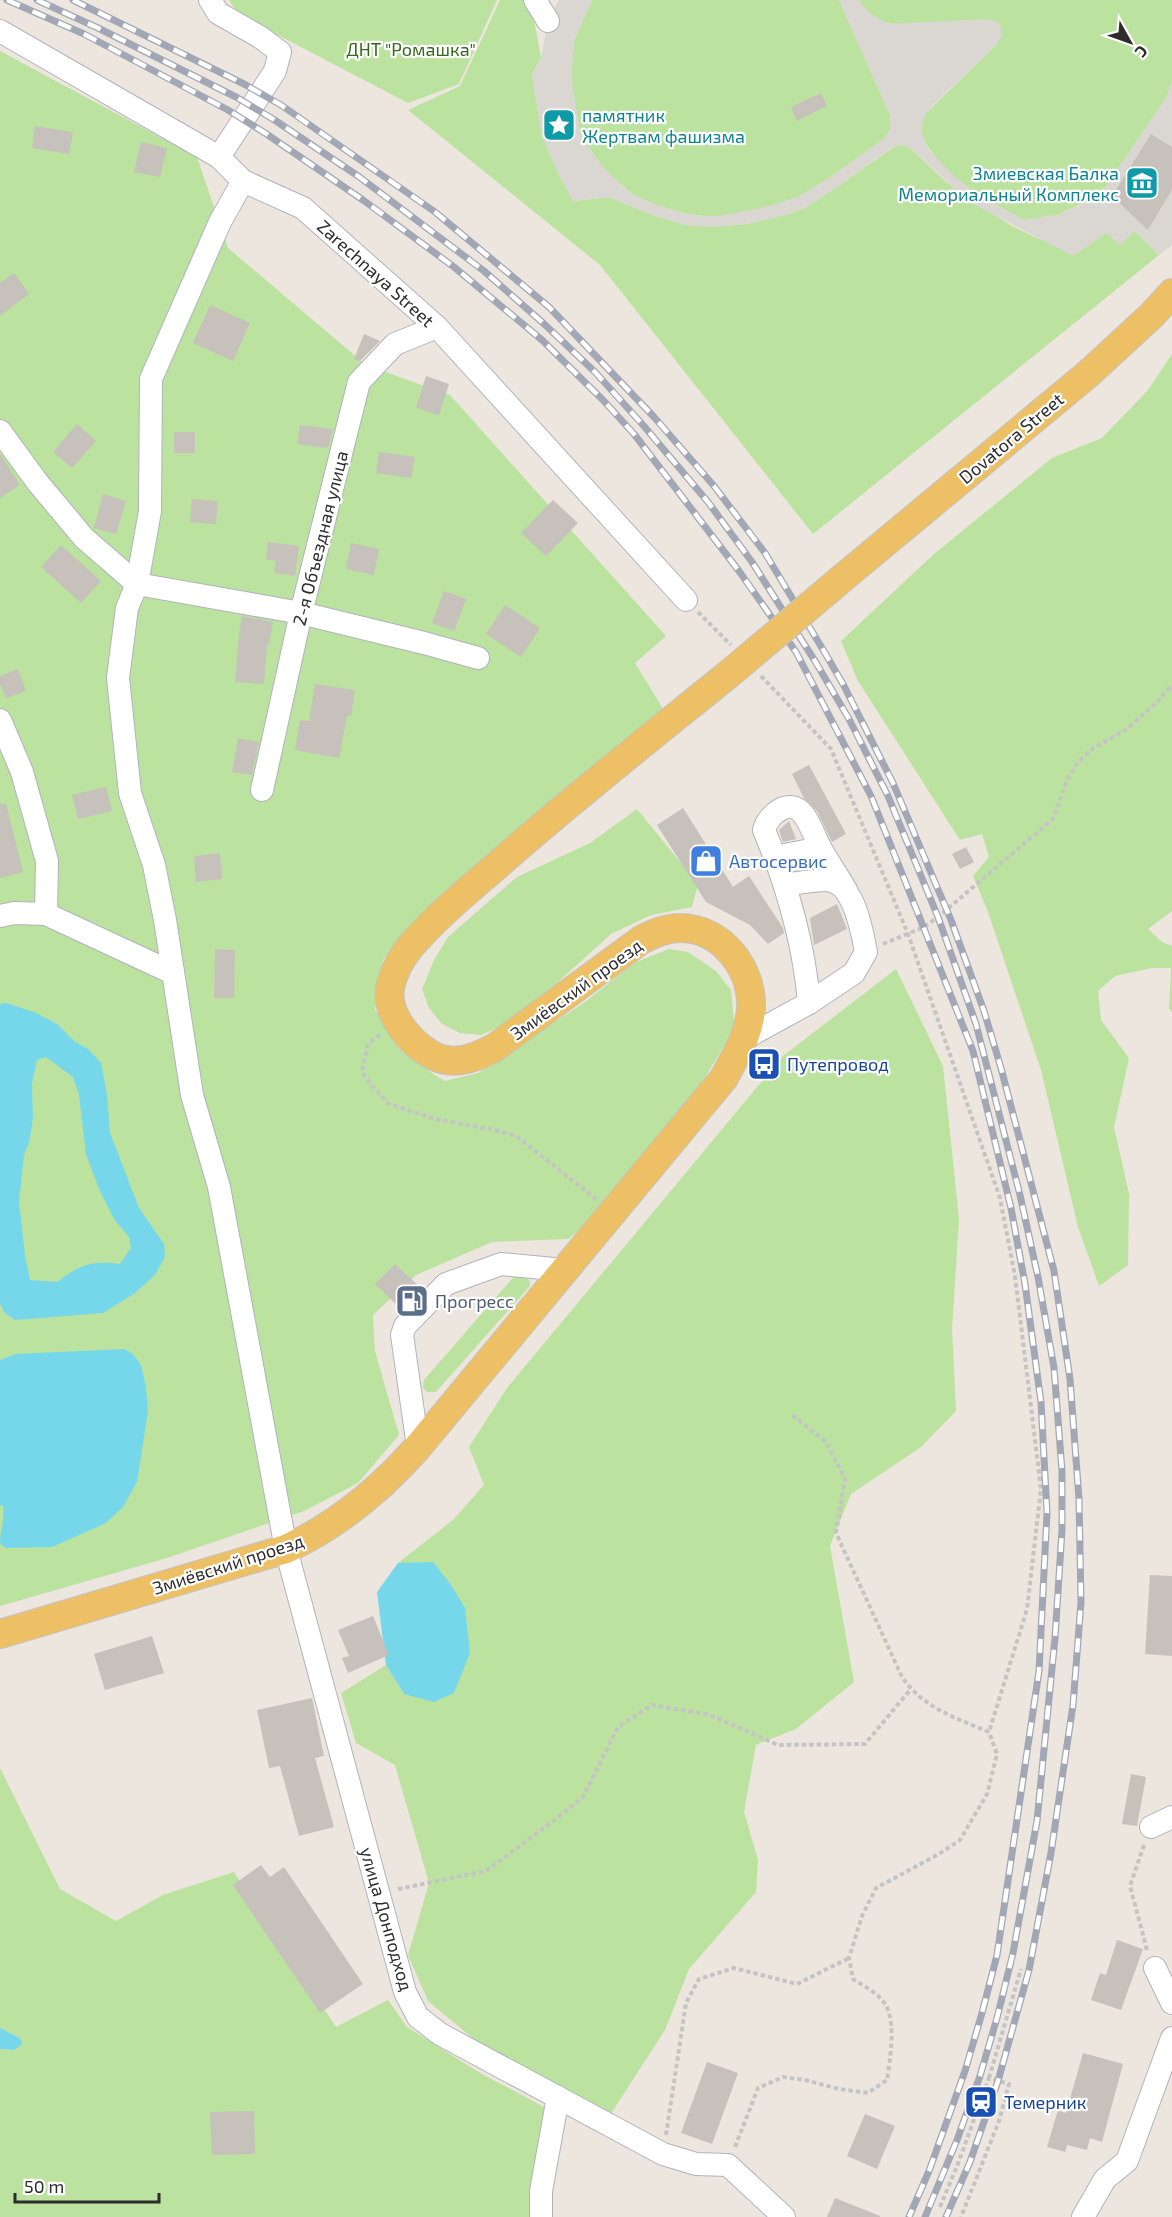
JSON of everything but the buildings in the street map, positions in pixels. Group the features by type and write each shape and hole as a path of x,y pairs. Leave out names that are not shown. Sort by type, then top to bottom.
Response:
{"main road":[{"name":"Dovatora Street","path":"845,576 1088,374 1152,315 1172,293"},
{"name":"Змиёвский проезд","path":"0,1634 286,1550 313,1536 371,1495 418,1447 724,1078 745,1038 751,1009 750,990 745,972 726,947 710,935 696,930 679,928 660,931 641,940 494,1048 472,1059 454,1061 437,1058 420,1048 398,1022 391,1006 390,988 397,968 409,948 432,923 732,661 845,576"}],"street":[{"path":"210,0 218,13 280,52 274,71 219,156"},
{"path":"535,0 548,21"},
{"name":"Zarechnaya Street","path":"0,31 219,156 243,181 303,208 437,327 686,600"},
{"name":"улица Донподход","path":"243,181 220,222 151,379 150,511 137,584 127,608 118,678 129,793 154,865 192,1095 219,1187 286,1550 405,1992 418,2017 440,2034 663,2154 696,2164 728,2165"},
{"name":"2-я Объездная улица","path":"262,790 301,613 359,382 395,344 437,327"},
{"path":"0,431 38,483 84,538 137,584 301,613 478,658"},
{"path":"0,720 22,772 47,861 46,914"},
{"path":"745,1038 809,1004 854,973 866,952 861,922 846,890 802,813 796,810 781,809 769,817 764,830 784,885 806,968 809,1004"},
{"path":"775,858 820,848"},
{"path":"784,885 829,879 846,890"},
{"path":"0,916 14,912 46,914 173,973"},
{"path":"418,1447 402,1335 405,1326 446,1284 501,1264 564,1270"},
{"path":"1151,1827 1172,1817"},
{"path":"1155,1968 1172,2003"},
{"path":"1083,2217 1105,2179 1128,2161 1172,2038"},
{"path":"541,2217 541,2191 558,2097"},
{"path":"728,2165 784,2217"}],"path":[{"path":"686,600 732,661"},
{"path":"728,2165 758,2088 783,2077 805,2080 839,2090 868,2093 887,2080 892,2044 888,2009 874,1992 853,1979 849,1958 862,1916 876,1888 960,1840 987,1794 997,1754 989,1732 1027,1609 1041,1489 1015,1276 1000,1198 908,934 831,749 759,674"},
{"path":"866,952 924,927 1053,819 1067,780 1078,762 1092,749 1127,729 1172,685"},
{"path":"398,1022 368,1044 362,1072 389,1104 435,1119 516,1136 612,1212"},
{"path":"792,1415 826,1442 845,1479 836,1533 910,1690 930,1706 989,1732"},
{"path":"379,1893 486,1871 583,1797 618,1727 652,1705 710,1715 778,1745 865,1744 910,1690"},
{"path":"1151,1827 1134,1869 1130,1886 1144,1941 1155,1968"},
{"path":"663,2154 686,2004 699,1978 734,1968 797,1984 849,1958"},
{"path":"940,2207 989,2078 1021,1969"},
{"path":"961,2217 999,2121 1009,2084 989,2078"}],"green space":[{"name":"ДНТ \"Ромашка\"","path":"229,0 497,0 459,84 408,103 238,14"},
{"path":"500,0 529,0 531,4 541,57 532,75 542,136 573,201 609,197 652,215 686,225 711,227 747,224 805,208 895,146 904,145 947,183 1010,225 1039,239 1135,231 1159,255 813,534 600,265 408,110 460,86"},
{"path":"592,0 839,0 890,115 890,130 885,138 828,179 798,197 770,206 714,217 687,214 656,205 632,194 604,169 581,137 571,77 574,41"},
{"path":"859,0 1172,0 1172,81 1166,98 1107,185 1094,198 1057,215 1024,220 980,196 958,180 938,161 923,140 921,129 925,114 997,44 887,23 871,15"},
{"path":"0,51 197,157 228,248 366,365 450,395 666,636 635,663 665,712 416,919 383,960 375,1010 415,1059 445,1081 478,1073 585,1002 634,963 669,949 688,952 716,971 731,990 734,1024 725,1044 698,1089 592,1220 568,1239 492,1242 416,1275 373,1315 375,1351 399,1435 358,1483 304,1511 167,1558 0,1606"},
{"path":"1172,354 1172,911 1148,929 1162,942 1172,946 1172,1012 1169,1009 1171,968 1152,968 1115,976 1098,991 1101,1020 1129,1058 1114,1127 1129,1194 1128,1265 1099,1286 1078,1227 1041,1070 987,909 973,876 989,857 982,834 960,840 858,681 841,641 934,554 1052,458 1102,438 1148,390"},
{"path":"637,809 698,884 692,907 651,915 611,934 548,991 507,1023 481,1035 460,1033 442,1024 429,1008 422,989 434,960 448,937 517,877 590,843"},
{"path":"896,969 943,1066 959,1219 952,1330 956,1411 921,1447 851,1494 830,1546 854,1682 796,1729 756,1745 744,1812 758,1860 756,1892 689,1969 665,2030 610,2115 481,2045 428,2001 408,1955 429,1883 395,1765 356,1743 341,1693 386,1665 404,1694 433,1563 398,1563 453,1520 484,1485 469,1447 507,1388 783,1056"},
{"path":"516,1274 526,1276 530,1286 436,1392 427,1392 423,1388 424,1380"},
{"path":"0,1768 60,1889 116,1921 163,1895 234,1872 336,2027 388,2000 407,2027 480,2073 546,2108 535,2217 0,2217 0,2049 14,2050 20,2038 0,2028"}],"shaded area":[{"name":"памятник Жертвам фашизма","path":"559,0 592,0 574,41 571,77 581,137 604,169 632,194 656,205 687,214 714,217 770,206 798,197 828,179 885,138 890,130 890,115 839,0 859,0 868,12 888,24 986,19 996,21 1001,26 1002,35 997,44 925,114 921,129 928,149 958,180 980,196 1024,220 1057,215 1094,199 1107,185 1166,98 1172,81 1172,147 1148,230 1172,190 1172,245 1159,255 1135,231 1120,245 1107,233 1073,256 965,200 926,162 904,145 894,146 805,208 747,224 711,227 686,225 652,215 609,197 573,201 542,136 532,75 541,57 548,21"}],"water":[{"path":"6,1003 34,1012 57,1024 74,1041 88,1049 101,1063 107,1094 110,1133 139,1208 164,1244 165,1257 155,1275 135,1293 103,1313 15,1320 4,1312 0,1303 0,1004","holes":["46,1057 73,1077 79,1095 86,1154 99,1189 114,1219 129,1237 131,1248 120,1264 86,1265 72,1271 57,1282 30,1280 19,1201 24,1155 29,1143 33,1118 32,1083 37,1060"]},
{"path":"124,1349 133,1354 141,1365 148,1411 137,1482 123,1507 106,1523 52,1547 6,1548 0,1544 3,1506 0,1505 0,1360 16,1354"},
{"path":"433,1562 465,1608 470,1653 454,1693 434,1702 404,1694 386,1665 377,1592 398,1563"},
{"path":"0,2028 20,2038 22,2044 14,2050 0,2049"}],"railway":[{"path":"7,0 84,34 228,110 265,133 363,200 454,267 542,340 634,434 739,571 796,652 871,796 973,1051 1011,1208 1025,1284 1041,1402 1047,1513 1039,1671 997,1955 965,2071 929,2171 909,2217"},
{"path":"37,0 236,97 273,119 358,176 484,271 595,372 708,502 752,562 815,661 849,719 888,796 938,917 976,1024 1020,1195 1038,1277 1054,1368 1062,1471 1062,1530 1055,1638 1037,1821 1013,1953 980,2076 957,2140 925,2217"},
{"path":"73,0 244,84 281,105 435,212 549,307 654,417 714,486 765,553 825,653 893,783 951,920 984,1011 1001,1068 1054,1271 1070,1379 1079,1499 1081,1602 1073,1705 1051,1853 1029,1970 998,2081 970,2162 946,2217"}],"place":[{"name":"памятник Жертвам фашизма","path":"559,125"},
{"name":"Змиевская Балка Мемориальный Комплекс","path":"1142,183"},
{"name":"Автосервис","path":"706,861"},
{"name":"Путепровод","path":"764,1064"},
{"name":"Прогресс","path":"412,1301"},
{"name":"Темерник","path":"981,2102"}]}
